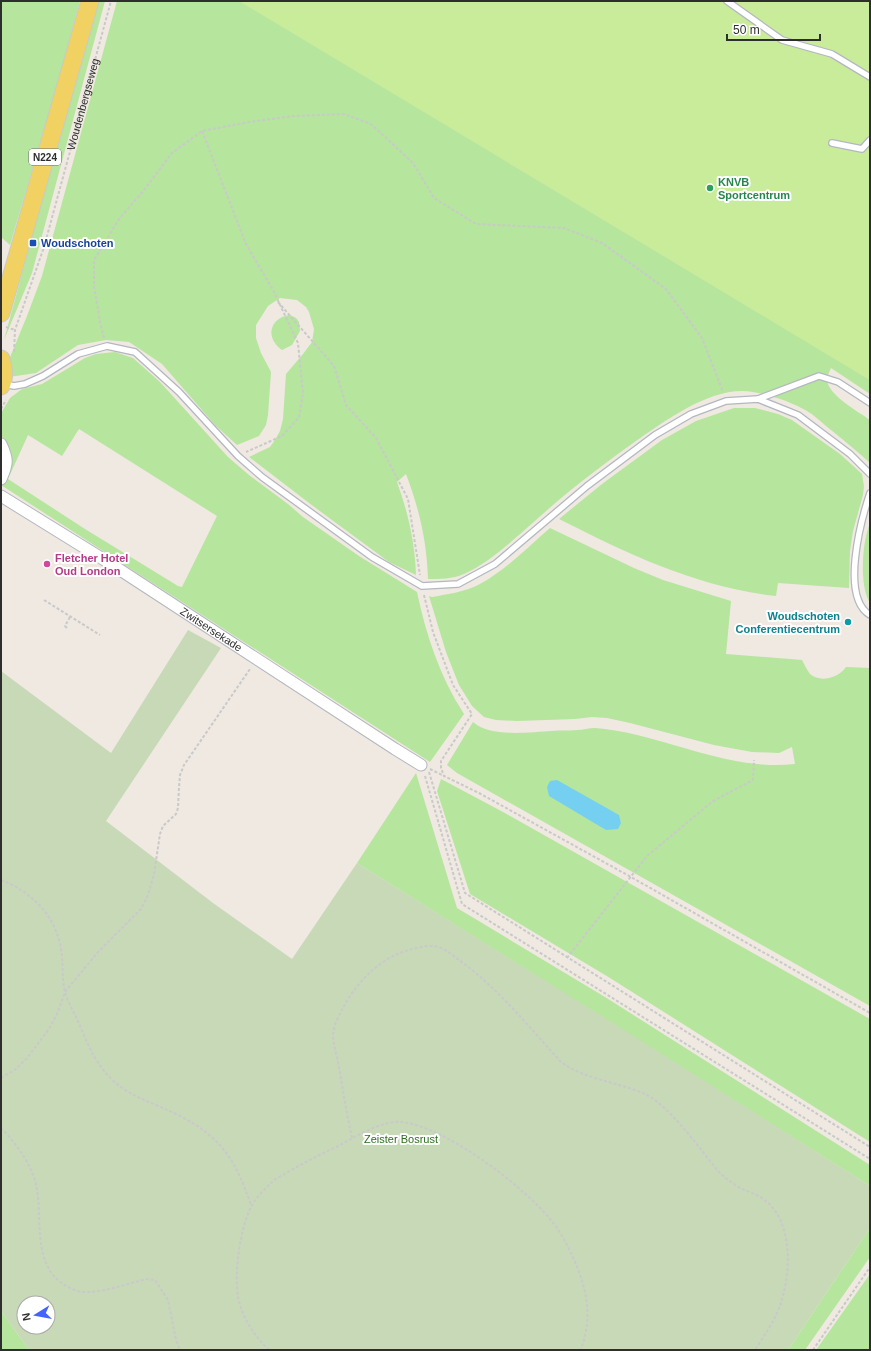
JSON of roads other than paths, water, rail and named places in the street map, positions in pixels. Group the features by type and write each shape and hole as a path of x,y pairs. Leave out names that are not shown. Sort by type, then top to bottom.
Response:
{"main road":[{"name":"Woudenbergseweg","path":"1,313 90,1"},
{"path":"1,360 4,370 2,385"}],"street":[{"path":"1,444 6,457 7,465 1,479"},
{"name":"Zwitsersekade","path":"1,496 111,564 395,749 422,765"}],"lane":[{"path":"727,1 782,40 832,54 870,77"},
{"path":"832,143 862,149 870,140"},
{"path":"2,385 14,386 25,384 43,376 78,354 107,346 136,352 179,392 238,456 262,477 372,557 422,586 458,584 495,564 587,486 655,435 691,414 726,401 758,399 819,376 838,382 870,403"},
{"path":"758,399 798,415 850,454 870,474"},
{"path":"870,493 861,524 855,558 856,588 860,604 870,615"}],"water":[{"path":"557,780 619,815 621,823 618,829 606,830 549,796 547,787 550,781"}],"place":[{"name":"KNVB Sportcentrum","path":"710,188"},
{"name":"Woudschoten","path":"33,243"},
{"name":"Fletcher Hotel Oud London","path":"47,564"},
{"name":"Woudschoten Conferentiecentrum","path":"848,622"}],"park label":[{"name":"Zeister Bosrust","path":"401,1139"}]}
